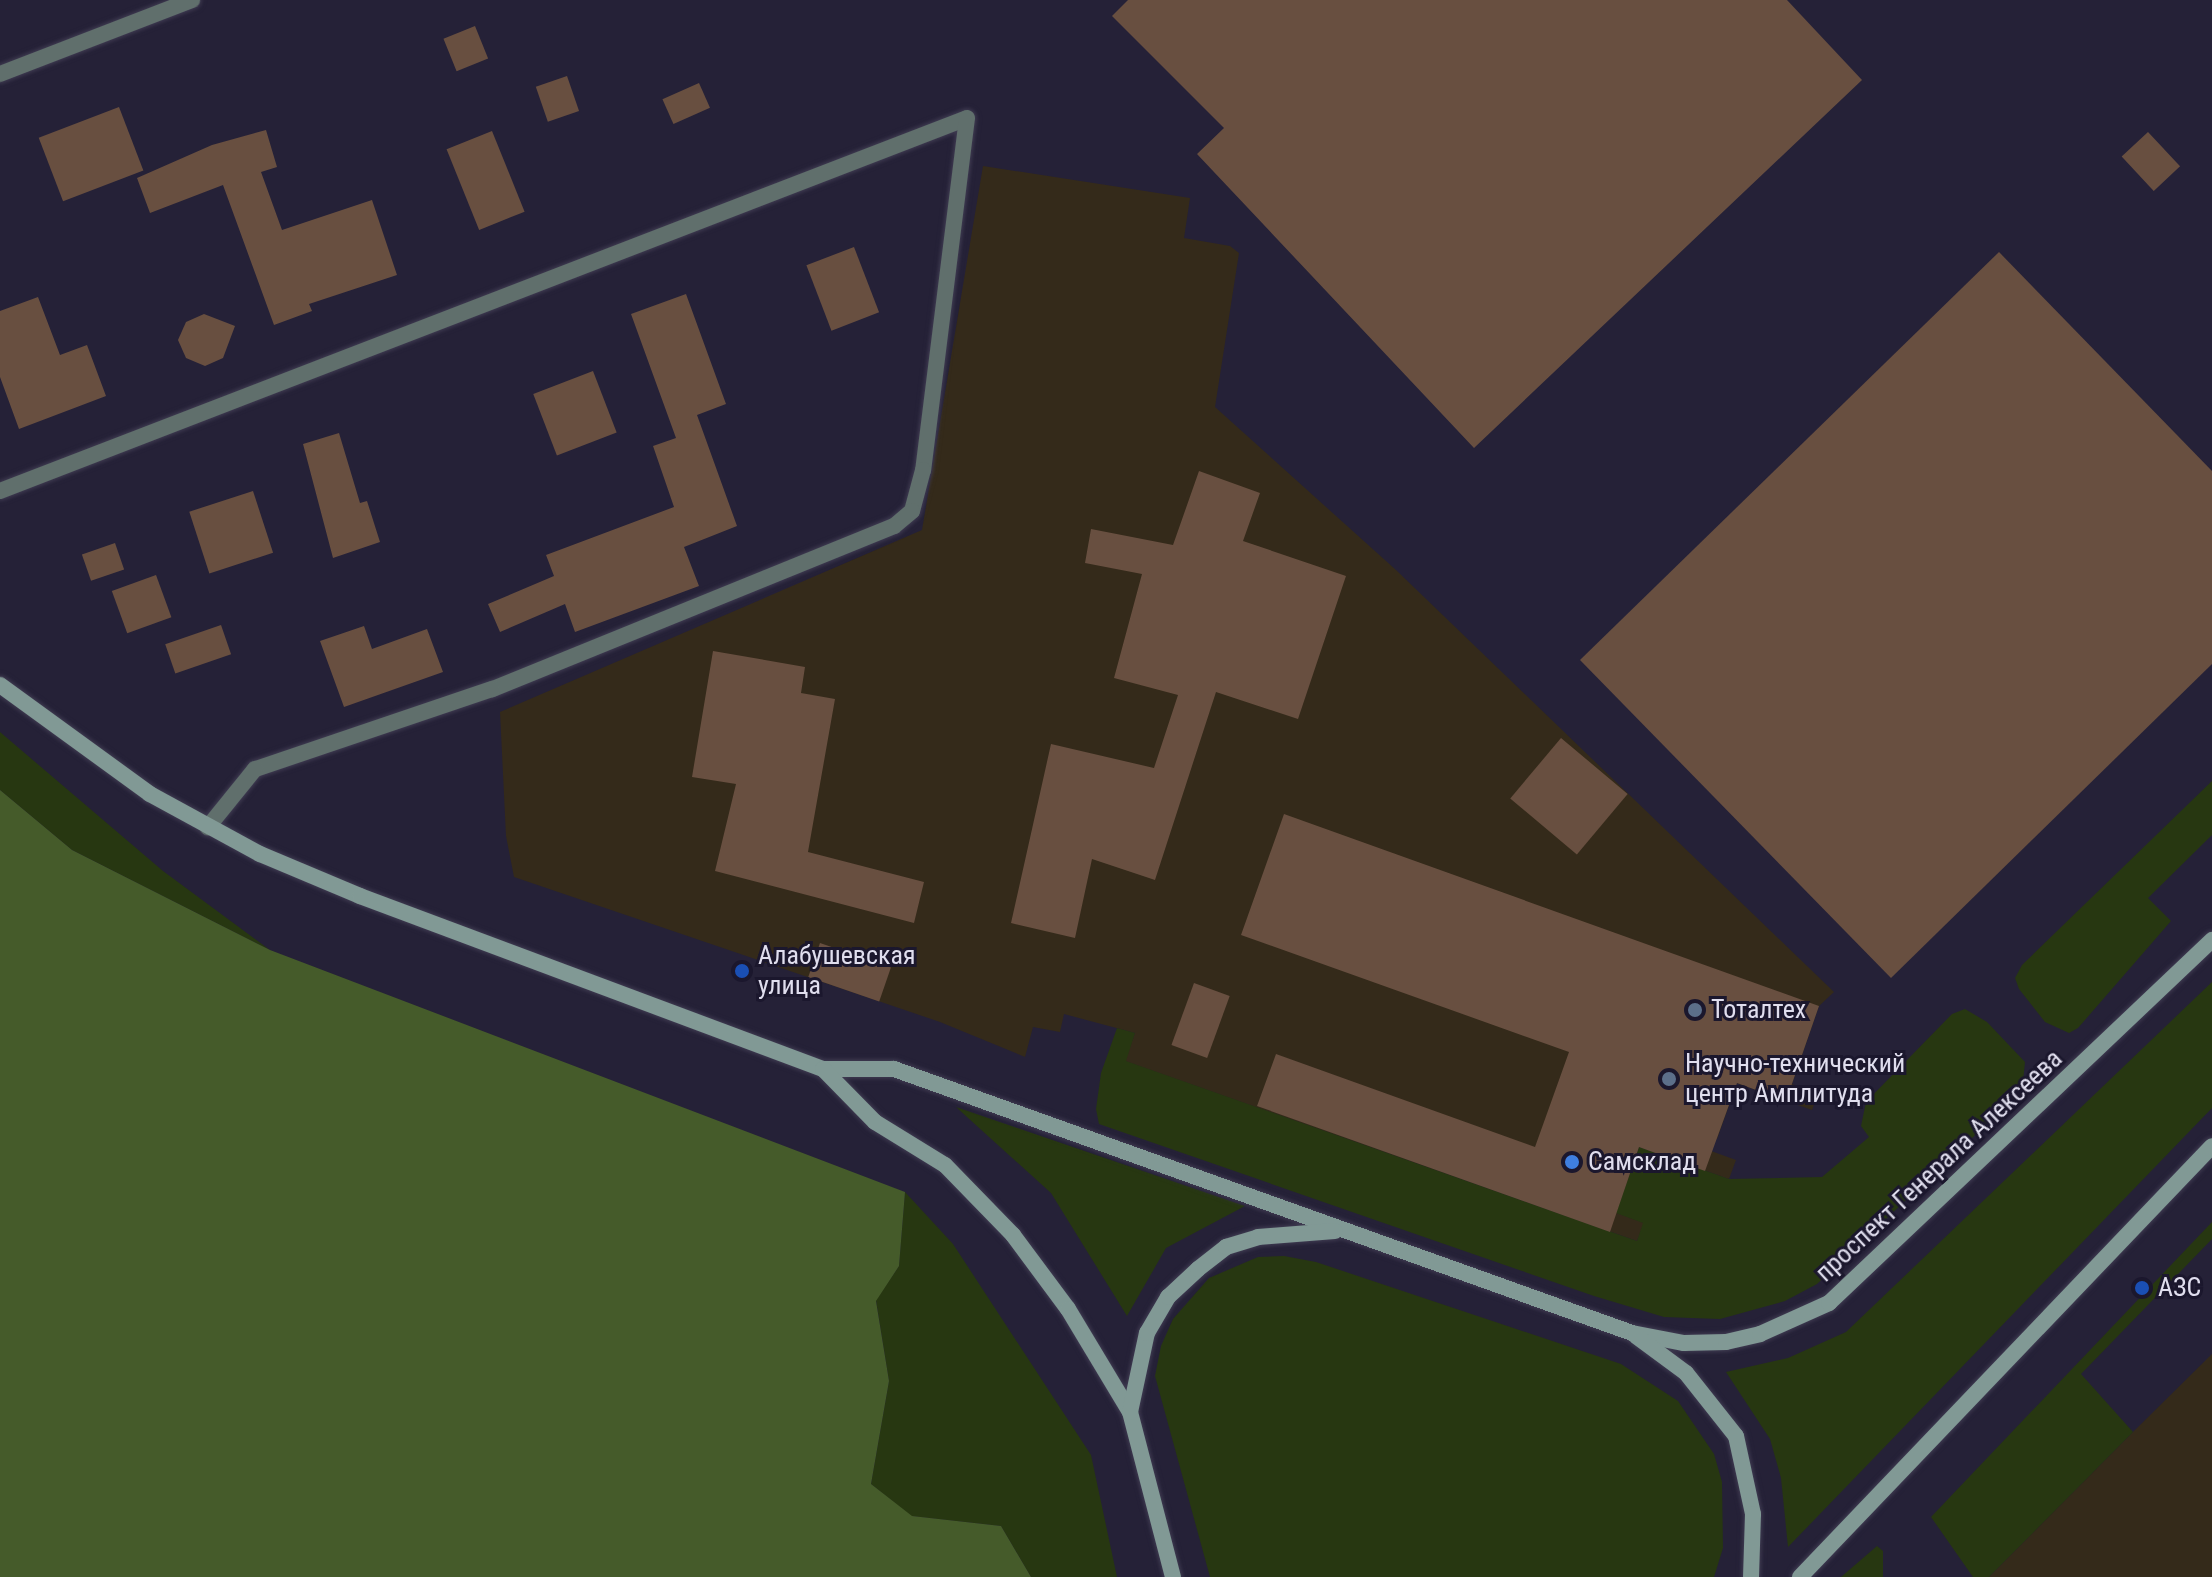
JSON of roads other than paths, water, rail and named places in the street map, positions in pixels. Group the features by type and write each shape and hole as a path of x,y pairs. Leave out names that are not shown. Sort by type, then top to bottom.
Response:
{"street":[{"path":"0,74 192,0"},
{"path":"0,491 967,118 923,470 912,511 894,526 492,689 255,769 208,827"},
{"path":"0,685 96,759 208,827 360,896 823,1069 894,1069 1064,1126 1340,1230"},
{"name":"проспект Генерала Алексеева","path":"1340,1230 1632,1333 1684,1343 1726,1342 1760,1334 1829,1303 2212,940"},
{"path":"823,1069 875,1122 945,1165 1013,1235 1068,1309 1130,1412 1173,1577"},
{"path":"1800,1577 2212,1146"},
{"path":"1130,1412 1147,1333 1168,1297 1198,1269 1226,1247 1258,1237 1340,1230"},
{"path":"1632,1333 1686,1373 1736,1436 1753,1514 1751,1577"}],"place":[{"name":"Алабушевская улица","path":"742,971"},
{"name":"Тоталтех","path":"1695,1010"},
{"name":"Научно-технический центр Амплитуда","path":"1669,1079"},
{"name":"Самсклад","path":"1572,1162"},
{"name":"АЗС","path":"2142,1288"}]}
